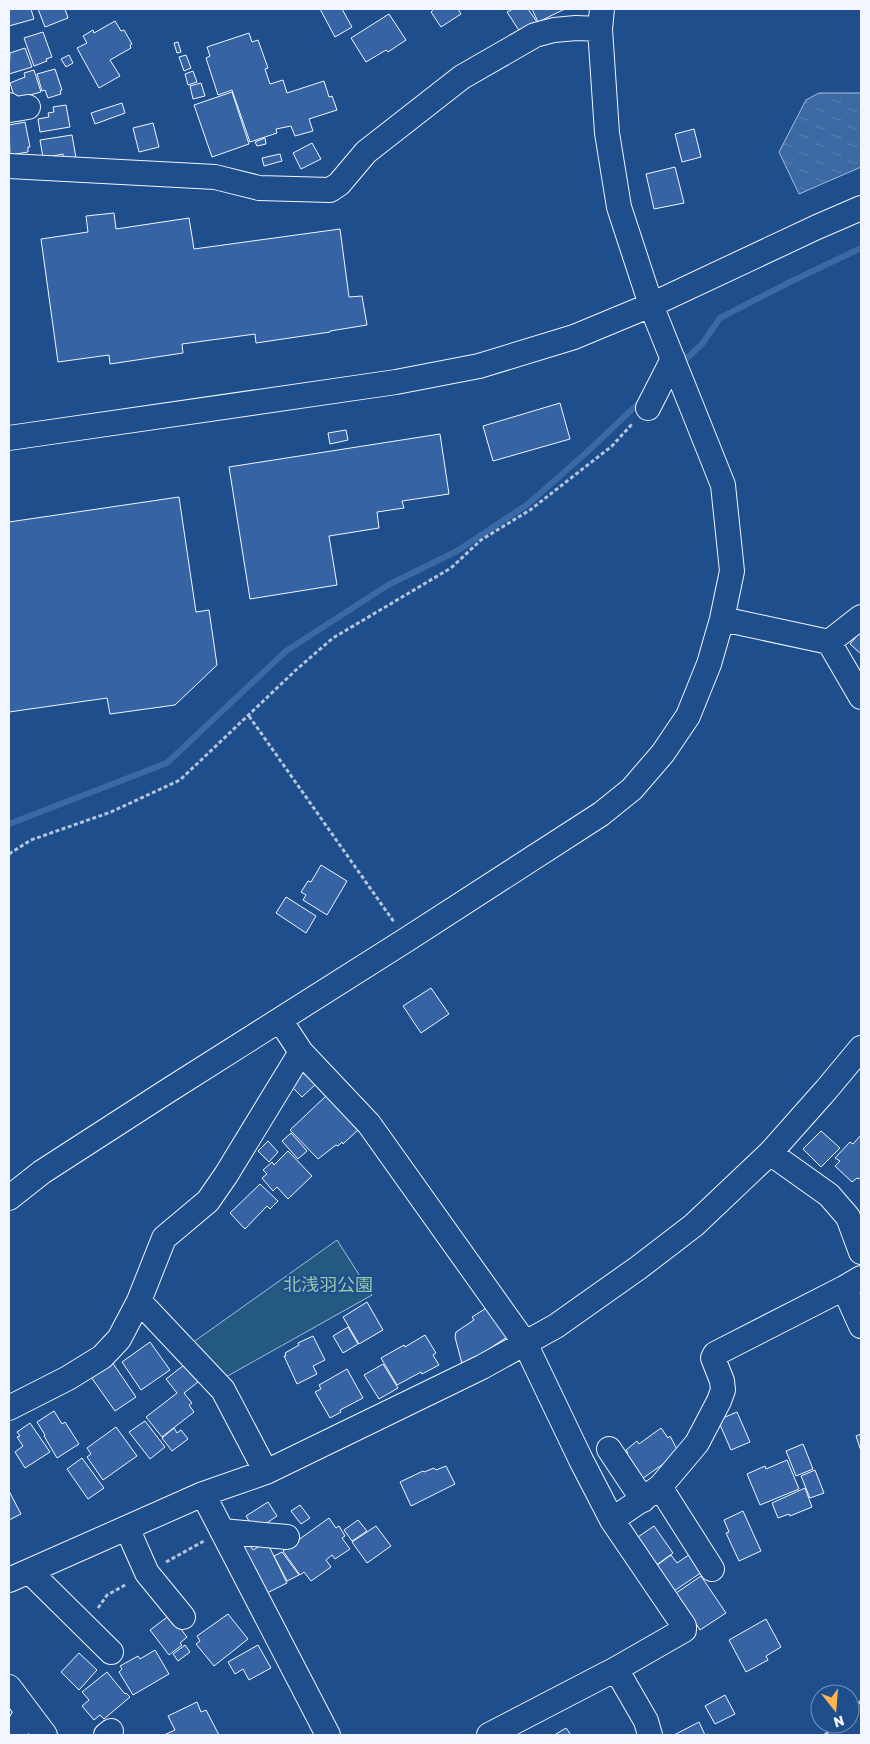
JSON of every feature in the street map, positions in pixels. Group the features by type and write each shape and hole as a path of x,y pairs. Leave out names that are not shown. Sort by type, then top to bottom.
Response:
{"street":[{"path":"9,166 215,177 260,188 330,190 339,184 366,152 462,77 535,35 554,30 576,28 601,19 607,133 619,207 651,306 723,485 732,571 722,619 709,664 688,716 663,753 632,788 601,814 169,1090 58,1162 9,1198"},
{"path":"9,438 386,384 479,366 574,337 651,306 861,208"},
{"path":"648,408 673,359"},
{"path":"829,642 861,617"},
{"path":"722,619 829,642 861,697"},
{"path":"280,1020 301,1052 369,1124 525,1342 612,1520 684,1626 684,1630 616,1669 490,1735"},
{"path":"111,1652 19,1576 203,1494 266,1472 482,1367 556,1326 638,1268 694,1225 770,1153 861,1048"},
{"path":"9,1408 68,1378 102,1357 119,1339 139,1301 164,1238 208,1200 226,1175 301,1052"},
{"path":"770,1153 829,1195 848,1217 861,1252"},
{"path":"612,1520 652,1493 697,1443 724,1390 713,1358 715,1354 852,1283 861,1326"},
{"path":"139,1301 223,1390 266,1472"},
{"path":"609,1449 652,1493 712,1569"},
{"path":"203,1494 328,1735"},
{"path":"126,1528 147,1573 183,1617"},
{"path":"222,1531 287,1537"},
{"path":"616,1669 646,1721 650,1735"},
{"path":"9,1686 45,1735"},
{"path":"12,1735 27,1712"}],"path":[{"path":"9,854 31,840 111,812 180,780 297,669 333,638 451,568 481,540 530,510 612,446 648,408"},
{"path":"249,716 406,940"}],"green space":[{"name":"北浅羽公園","path":"337,1240 372,1295 224,1378 208,1357 192,1343"}],"water":[{"path":"819,93 861,93 861,167 799,194 779,152 806,100"}],"building":[{"path":"9,9 31,9 34,19 9,26"},
{"path":"38,9 65,9 68,18 45,27"},
{"path":"320,9 342,9 352,27 335,37"},
{"path":"432,9 458,9 461,14 441,27 431,12"},
{"path":"513,9 528,9 537,22 520,32 507,12"},
{"path":"532,9 565,9 538,22"},
{"path":"389,14 406,40 388,52 386,50 366,62 351,38"},
{"path":"115,21 121,31 124,30 132,44 130,45 131,48 110,60 120,76 99,88 77,48 87,43 83,36 93,30 94,33"},
{"path":"43,32 52,57 34,66 24,38"},
{"path":"249,33 252,42 258,40 268,68 265,69 270,84 283,80 287,93 324,81 329,97 332,96 337,110 309,119 313,131 295,136 291,126 276,129 277,133 250,142 232,90 218,95 206,58 210,56 207,47"},
{"path":"178,42 181,52 177,53 174,43"},
{"path":"25,48 32,67 9,74 10,53"},
{"path":"69,55 73,63 66,67 61,59"},
{"path":"186,55 191,68 184,71 179,57"},
{"path":"55,69 62,90 60,91 61,94 48,98 45,90 42,91 37,74"},
{"path":"34,70 41,92 15,99 10,83 25,77 24,73"},
{"path":"193,71 197,82 188,85 185,74"},
{"path":"201,83 205,96 193,99 190,86"},
{"path":"232,92 249,144 212,157 194,105"},
{"path":"122,103 125,113 95,124 91,113"},
{"path":"66,105 70,127 40,132 38,119 49,117 48,113 54,112 53,107"},
{"path":"25,122 30,147 28,147 28,152 10,155 9,125"},
{"path":"153,123 159,147 139,152 133,128"},
{"path":"694,129 701,157 682,162 675,134"},
{"path":"72,135 76,158 64,160 63,154 43,158 40,140"},
{"path":"265,138 266,144 257,146 255,142"},
{"path":"312,143 321,159 301,169 293,153"},
{"path":"280,154 282,161 264,166 262,158"},
{"path":"675,167 684,203 654,209 646,174"},
{"path":"114,213 116,229 189,218 194,249 340,229 349,297 362,296 367,325 256,343 255,334 182,344 183,353 110,364 109,355 58,362 41,239 88,232 86,216"},
{"path":"560,403 570,439 493,461 483,426"},
{"path":"346,430 348,440 330,444 328,433"},
{"path":"440,434 449,494 402,501 404,508 377,512 379,528 329,536 337,585 250,599 229,467"},
{"path":"179,497 196,612 209,610 217,665 175,705 110,714 107,698 9,712 9,522"},
{"path":"861,631 861,654 850,644"},
{"path":"321,865 347,881 327,915 303,900 306,895 301,892 308,881 311,882"},
{"path":"286,897 316,916 306,933 276,913"},
{"path":"431,988 449,1014 421,1033 403,1006"},
{"path":"306,1070 318,1082 302,1097 290,1085"},
{"path":"327,1095 359,1129 343,1144 342,1142 338,1146 336,1145 318,1159 290,1130"},
{"path":"821,1131 840,1148 821,1167 803,1149"},
{"path":"291,1133 307,1151 298,1159 282,1141"},
{"path":"861,1135 861,1177 852,1182 835,1166 840,1161 835,1158 850,1142 853,1144"},
{"path":"268,1141 278,1152 269,1162 258,1151"},
{"path":"288,1151 312,1176 288,1199 277,1187 273,1191 262,1178 267,1174 263,1170 272,1162 274,1165"},
{"path":"260,1184 278,1201 270,1209 267,1206 245,1229 230,1213"},
{"path":"367,1302 383,1330 359,1344 343,1317"},
{"path":"488,1307 507,1337 471,1361 470,1359 462,1364 455,1337 456,1332 474,1320 472,1317"},
{"path":"348,1327 358,1344 343,1353 333,1336"},
{"path":"425,1335 436,1353 433,1355 439,1365 397,1385 381,1358"},
{"path":"313,1336 325,1360 313,1366 317,1374 297,1384 284,1356 286,1356 285,1353 299,1345 298,1343"},
{"path":"150,1342 170,1370 141,1390 122,1362"},
{"path":"112,1362 136,1397 115,1411 91,1377"},
{"path":"383,1364 398,1388 379,1399 364,1375"},
{"path":"184,1365 198,1382 184,1393 192,1403 189,1405 194,1412 162,1437 146,1417 177,1393 166,1379"},
{"path":"347,1369 363,1398 340,1410 341,1412 330,1418 315,1392 321,1389 319,1385"},
{"path":"54,1411 62,1424 65,1422 79,1444 57,1458 37,1422"},
{"path":"737,1412 750,1442 731,1450 718,1420"},
{"path":"145,1421 165,1447 150,1459 129,1432"},
{"path":"30,1423 50,1452 25,1468 15,1452 23,1446 17,1437 20,1436 17,1432"},
{"path":"116,1427 137,1456 103,1480 87,1457 91,1454 87,1448"},
{"path":"174,1428 177,1433 181,1430 188,1439 172,1451 162,1438"},
{"path":"661,1428 668,1438 670,1436 679,1453 636,1483 619,1459 628,1453 626,1450 637,1441 639,1444"},
{"path":"861,1434 861,1451 856,1436"},
{"path":"803,1444 813,1469 796,1476 786,1451"},
{"path":"82,1458 104,1488 88,1499 67,1469"},
{"path":"787,1460 799,1489 760,1505 747,1474 765,1466 766,1469"},
{"path":"446,1466 455,1484 411,1506 400,1482 423,1471 434,1468 436,1470"},
{"path":"815,1470 824,1493 810,1498 801,1476"},
{"path":"805,1488 812,1507 790,1516 789,1514 778,1518 772,1503"},
{"path":"9,1491 21,1514 9,1520"},
{"path":"268,1502 277,1516 255,1531 246,1516"},
{"path":"300,1505 310,1518 301,1524 291,1511"},
{"path":"743,1511 761,1551 739,1561 726,1533 729,1532 724,1520"},
{"path":"329,1518 336,1528 339,1526 345,1536 342,1538 350,1549 335,1559 332,1555 326,1560 331,1567 311,1581 304,1572 300,1575 283,1551"},
{"path":"358,1520 367,1531 352,1541 344,1530"},
{"path":"376,1526 391,1546 367,1563 352,1542"},
{"path":"654,1526 673,1553 655,1566 635,1539"},
{"path":"247,1539 253,1550 267,1542 287,1583 265,1594 239,1543"},
{"path":"282,1552 299,1575 287,1581 274,1556"},
{"path":"693,1552 702,1572 674,1591 656,1566 671,1555 677,1563"},
{"path":"701,1576 726,1613 700,1630 676,1593"},
{"path":"228,1614 248,1639 214,1666 196,1644 200,1641 197,1636"},
{"path":"170,1615 187,1637 180,1643 182,1645 169,1655 150,1630"},
{"path":"766,1619 781,1647 766,1656 768,1660 746,1672 729,1640"},
{"path":"185,1645 190,1652 178,1661 173,1654"},
{"path":"258,1645 271,1668 249,1680 243,1669 235,1674 228,1662"},
{"path":"155,1650 169,1674 133,1695 119,1672 122,1669 120,1666 138,1656 140,1659"},
{"path":"79,1653 97,1670 79,1690 61,1672"},
{"path":"107,1672 125,1694 130,1697 104,1719 100,1715 94,1720 82,1706 89,1700 82,1692"},
{"path":"725,1695 735,1714 715,1724 705,1706"},
{"path":"197,1702 201,1712 206,1710 219,1735 164,1735 175,1730 168,1716"},
{"path":"699,1722 705,1735 674,1735"},
{"path":"566,1728 571,1735 556,1734"}],"waterway":[{"path":"681,364 702,344 720,318 861,248"},
{"path":"9,824 167,763 286,651 388,585 457,551 528,504 642,400"}]}
